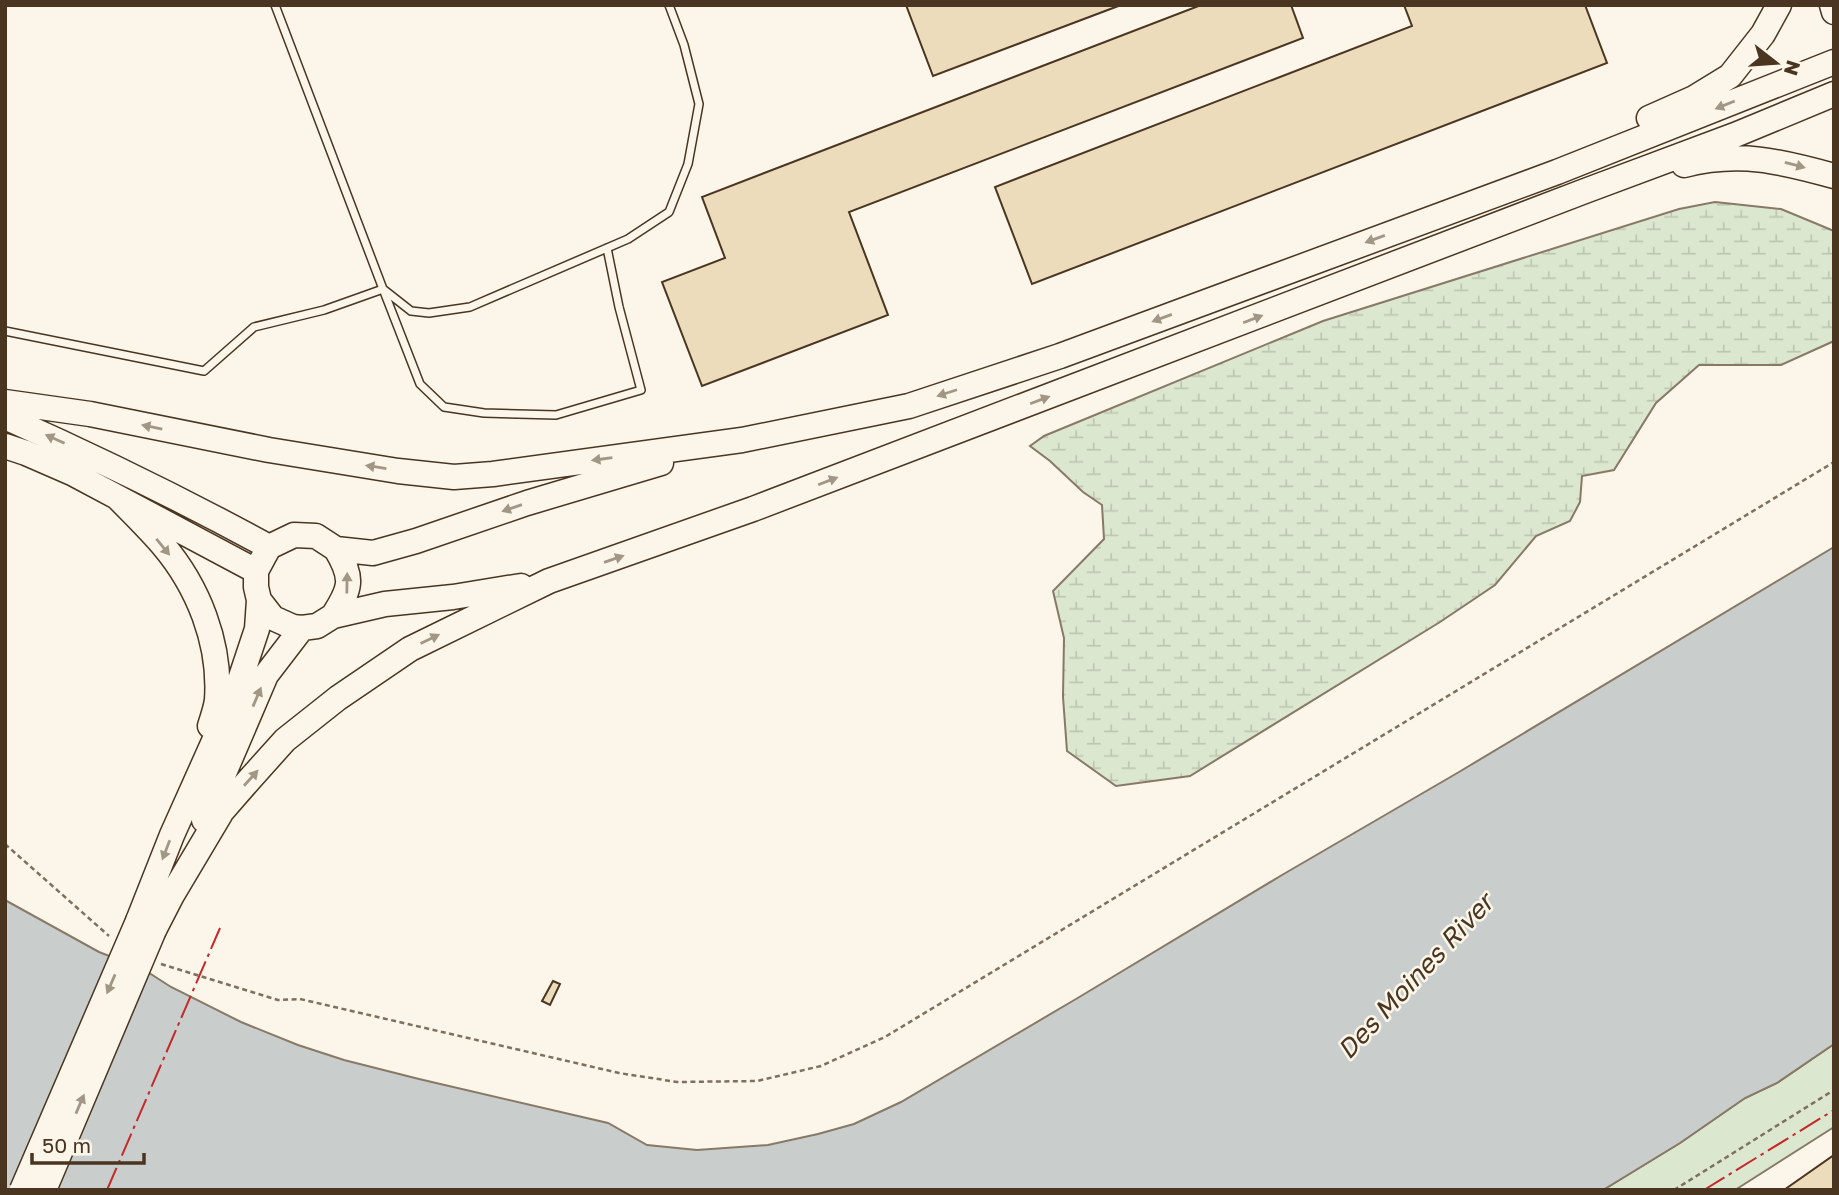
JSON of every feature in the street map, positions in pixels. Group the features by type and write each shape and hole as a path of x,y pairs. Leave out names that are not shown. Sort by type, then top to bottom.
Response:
{"highway":[{"path":"1414,225 1694,98 1730,76 1763,34 1779,5"},
{"path":"1832,5 1834,12"},
{"path":"5,402 90,414 269,450 398,471 454,477 742,440 909,406 1060,356 1557,172 1834,62"},
{"path":"22,1190 146,925 172,895 222,811 285,740 338,698 410,649 550,582 792,495 1735,135 1834,94"},
{"path":"1585,191 1701,161 1750,158 1784,162 1834,176"},
{"path":"5,417 81,451 269,547"},
{"path":"336,549 373,553 527,503 742,440"},
{"path":"5,446 72,473 256,571"},
{"path":"117,497 163,545 190,583 211,633 217,667 217,702 194,788"},
{"path":"44,1190 146,925 194,788 236,692 257,629 259,600 256,571 269,547 293,535 316,536 336,549 347,567 347,593 333,616"},
{"path":"259,600 273,618 302,628 317,626 333,616 385,604 550,582"},
{"path":"172,895 266,675 302,628"}],"lane":[{"path":"275,5 420,384 444,407 484,414 556,415 641,390 607,248"},
{"path":"383,289 411,311 429,313 470,307 628,239 669,212 688,164 699,104 684,45 669,5"},
{"path":"5,331 204,371 254,327 324,310 383,289"}],"path":[{"path":"300,999 619,1073 677,1082 757,1081 821,1066 885,1037 1834,462"},
{"path":"1674,1190 1834,1090"}],"green space":[{"path":"1715,202 1781,209 1834,231 1834,341 1781,365 1699,365 1656,403 1614,470 1582,476 1580,502 1570,521 1536,536 1495,585 1440,622 1190,776 1116,786 1067,751 1063,697 1064,638 1053,591 1104,539 1102,505 1030,446 1044,436 1323,321 1679,209"},
{"path":"1834,1044 1834,1127 1735,1190 1603,1190 1680,1143 1745,1098 1777,1083"}],"water":[{"name":"Des Moines River","path":"1834,547 1834,1044 1777,1083 1745,1098 1680,1143 1603,1190 5,1190 5,900 99,952 132,962 171,987 241,1022 344,1060 608,1123 647,1145 697,1150 768,1145 854,1124 901,1102"}],"building":[{"path":"906,5 1121,5 933,76"},
{"path":"1201,5 1291,5 1303,38 849,212 888,315 702,386 662,282 725,258 702,197"},
{"path":"1404,5 1585,5 1607,63 1032,284 995,187 1412,26"},
{"path":"553,981 560,984 550,1005 542,1001"},
{"path":"1834,1155 1834,1190 1784,1190"}],"power":[{"path":"107,1190 220,928"},
{"path":"1704,1190 1834,1110"}]}
